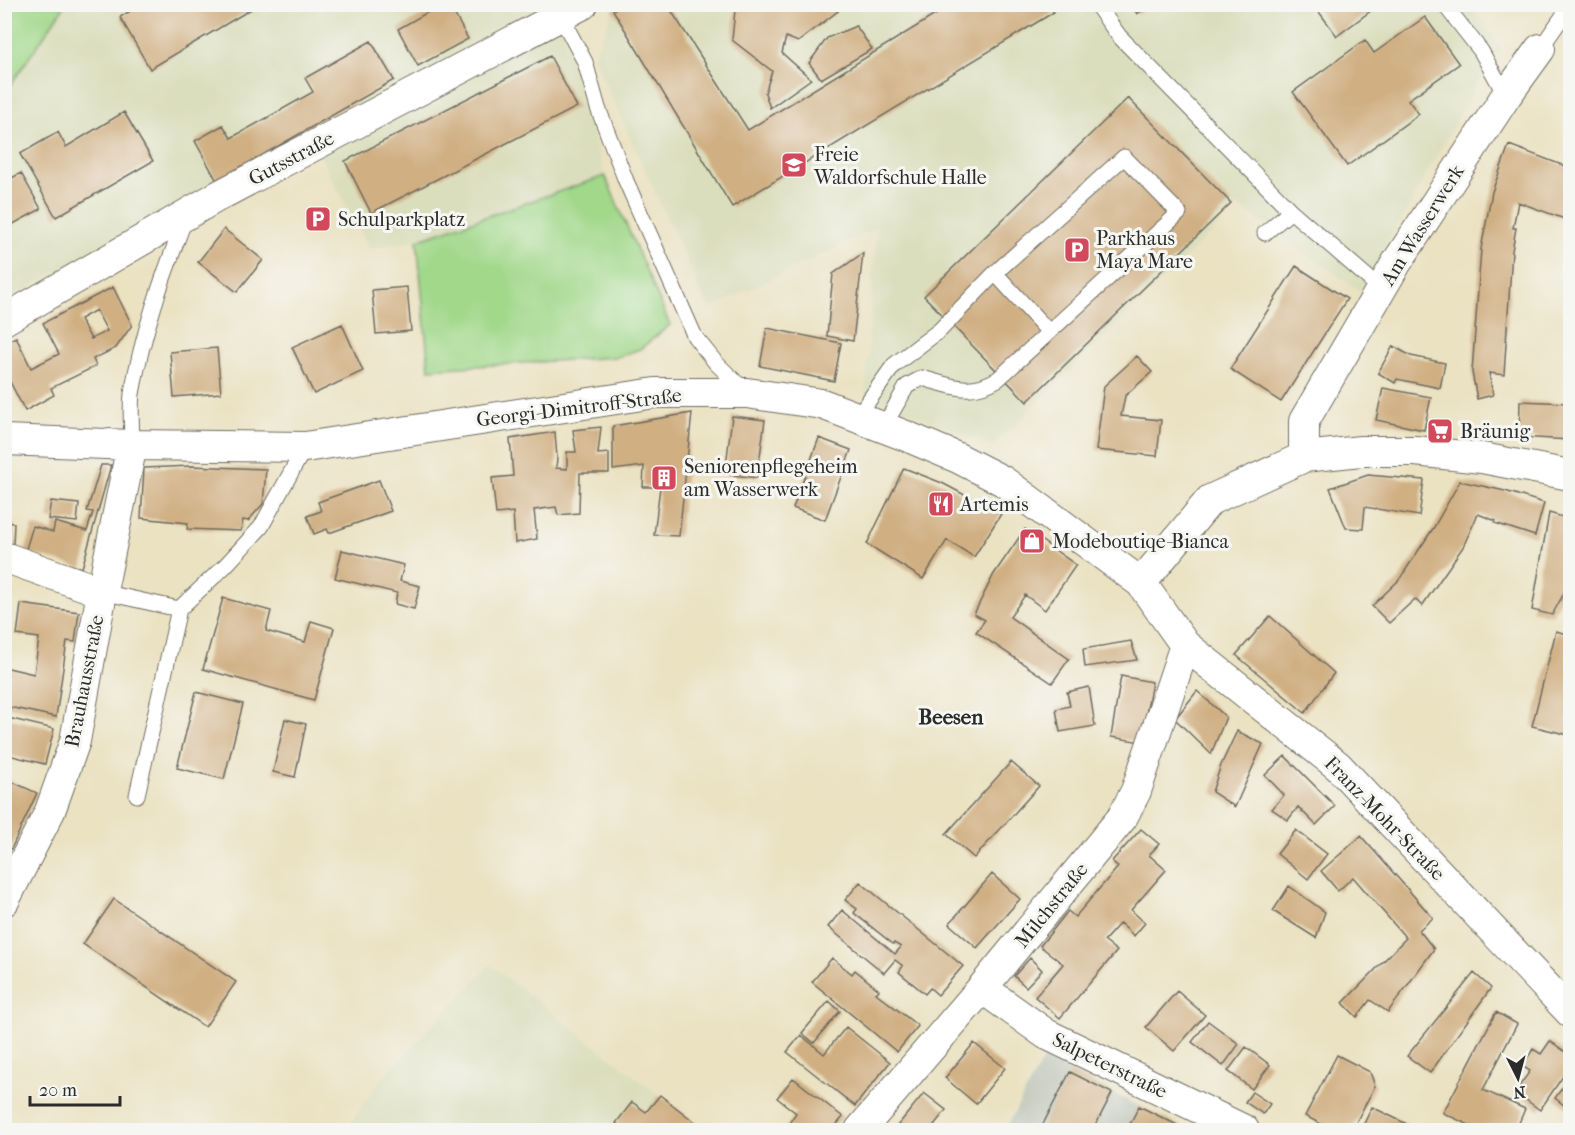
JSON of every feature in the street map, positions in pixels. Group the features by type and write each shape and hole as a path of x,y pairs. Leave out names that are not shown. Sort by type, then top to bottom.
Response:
{"street":[{"name":"Gutsstraße","path":"4,320 220,195 572,11"},
{"name":"Am Wasserwerk","path":"1304,457 1304,421 1397,262 1506,96 1540,49"},
{"name":"Georgi-Dimitroff-Straße","path":"4,440 132,445 305,447 655,393 747,393 822,404 870,421 958,458 1004,481 1141,583"},
{"name":"Brauhausstraße","path":"4,901 50,811 75,741 132,445"},
{"path":"1141,583 1210,500 1304,457 1361,451 1415,451 1482,458 1570,475"},
{"path":"4,557 102,592"},
{"name":"Franz-Mohr-Straße","path":"1141,583 1185,645 1338,766 1570,1012"},
{"name":"Milchstraße","path":"860,1131 1122,818 1136,790 1185,645"},
{"name":"Salpeterstraße","path":"982,988 1046,1034 1244,1131"}],"lane":[{"path":"1096,4 1119,36 1291,211 1381,290"},
{"path":"1444,4 1481,51 1506,96"},
{"name":"Am Wasserwerk","path":"1540,49 1570,6"},
{"path":"572,11 598,108 626,181 694,337 716,363 747,393"},
{"path":"1125,157 1179,213 998,379 984,387 967,390 922,378 907,386 870,421 894,365 940,330 995,273 1125,157"},
{"path":"1265,233 1291,211"},
{"path":"132,445 132,396 148,322 187,215"},
{"path":"995,273 1048,332"},
{"path":"137,795 179,609 225,566 261,527 305,447"},
{"name":"Brauhausstraße","path":"102,592 179,609"}],"shaded area":[{"path":"609,4 1470,5 1502,49 1488,64 1361,292 1238,206 993,446 865,395 877,225 872,230 709,309 593,58 613,10"},
{"path":"65,5 557,5 605,176 417,240 369,249 309,135 5,301 5,93"},
{"path":"490,965 705,1130 345,1130 380,1081"},
{"path":"1044,1058 1139,1106 1189,1130 1005,1130"}],"green space":[{"path":"4,5 65,5 5,93"},
{"path":"605,176 670,325 640,349 617,357 429,369 417,240"}],"building":[{"path":"142,4 260,4 150,69 120,17"},
{"path":"442,4 449,4 468,39 418,66 398,29"},
{"path":"622,4 667,4 748,130 948,7 946,4 1046,4 1054,12 732,207 613,10"},
{"path":"721,4 828,4 838,11 798,42 786,37 782,53 811,79 770,108 765,93 772,71 732,40 735,10 720,8"},
{"path":"1131,4 1152,4 1137,14"},
{"path":"1313,4 1380,4 1337,36"},
{"path":"1425,17 1459,64 1408,100 1419,114 1347,166 1293,92 1365,40 1374,53"},
{"path":"856,26 872,49 821,79 809,63 827,38"},
{"path":"371,41 394,80 217,181 195,141 223,125 231,138 313,92 305,78"},
{"path":"550,56 577,107 371,213 345,161"},
{"name":"Parkhaus Maya Mare","path":"1128,98 1231,203 1027,402 924,296"},
{"path":"124,112 153,161 56,217 20,154 58,132 66,147"},
{"path":"1509,145 1570,168 1570,221 1518,202 1513,228 1516,228 1512,251 1504,375 1489,373 1493,395 1477,399 1472,372 1481,249 1492,192"},
{"path":"21,173 41,209 4,229 4,182"},
{"path":"224,229 263,260 237,292 198,262"},
{"path":"863,253 853,341 827,336 833,274"},
{"path":"1296,266 1347,299 1281,402 1230,369"},
{"path":"113,287 132,325 116,348 93,359 96,366 51,388 54,395 25,411 6,374 4,375 4,343 16,337 31,368 59,354 43,323","holes":["96,310 107,331 91,339 80,319"]},
{"path":"407,287 411,331 376,334 372,290"},
{"path":"342,324 363,371 314,394 292,347"},
{"path":"767,328 841,343 834,381 760,366"},
{"path":"1393,346 1411,356 1445,363 1440,388 1397,379 1395,383 1378,373"},
{"path":"217,348 221,393 174,397 170,352"},
{"path":"1137,356 1152,372 1125,396 1121,416 1161,420 1157,456 1096,450 1104,386"},
{"path":"1383,388 1431,397 1424,430 1376,420"},
{"path":"1520,401 1570,403 1570,440 1519,437"},
{"name":"Seniorenpflegeheim am Wasserwerk","path":"692,413 679,536 654,535 660,487 643,487 644,466 613,470 613,426"},
{"path":"732,416 765,420 757,478 725,474"},
{"path":"601,427 598,454 609,453 609,473 580,473 579,513 558,515 556,507 534,510 537,539 515,543 513,512 496,514 492,478 513,476 510,439 555,432 556,468 567,469 567,452 576,452 573,430"},
{"path":"819,438 851,450 825,520 793,508"},
{"path":"101,465 111,465 82,568 25,552 33,526 53,532 55,522 87,531 93,512 87,511"},
{"path":"192,466 266,469 263,504 248,521 243,520 241,531 187,529 188,523 141,518 144,468"},
{"path":"904,468 942,483 1001,514 974,557 947,540 923,579 867,544"},
{"path":"1368,475 1424,480 1419,516 1365,507 1363,529 1346,528 1330,488"},
{"path":"379,480 391,511 329,533 327,529 314,534 307,516 321,511 318,502"},
{"path":"1460,481 1544,503 1535,536 1495,523 1496,521 1478,514 1463,547 1422,606 1415,599 1389,623 1372,606 1399,580 1434,527"},
{"path":"51,501 79,504 77,522 48,519"},
{"path":"1549,513 1570,519 1570,562 1564,593 1552,615 1532,610"},
{"path":"4,522 14,523 13,546 4,546"},
{"path":"1025,529 1076,565 1045,610 1025,595 1010,617 1069,659 1052,683 976,632 985,620 974,614 994,574"},
{"path":"342,550 404,565 400,581 420,586 414,609 395,604 397,593 335,578"},
{"path":"223,598 271,611 266,631 305,642 311,621 334,628 314,700 203,669"},
{"path":"21,604 79,612 75,642 67,641 56,717 4,706 4,667 34,674 39,638 17,635"},
{"path":"1270,616 1334,673 1305,713 1236,655"},
{"path":"1556,631 1570,635 1569,735 1532,726"},
{"path":"1131,641 1137,660 1085,667 1083,649"},
{"path":"1121,676 1152,682 1141,742 1111,737"},
{"path":"1089,687 1095,726 1060,732 1056,709 1070,706 1067,692"},
{"path":"1197,691 1226,717 1211,754 1175,719"},
{"path":"196,692 243,704 224,779 177,768"},
{"path":"4,717 54,729 45,764 4,754"},
{"path":"285,719 306,724 295,777 273,772"},
{"path":"1237,731 1263,744 1235,807 1212,792 1221,765"},
{"path":"1285,756 1335,806 1316,825 1298,807 1288,820 1272,809 1284,795 1265,775"},
{"path":"1011,762 1039,786 974,858 946,834"},
{"path":"4,778 37,793 11,849 4,847"},
{"path":"1141,829 1159,844 1149,855 1166,870 1131,910 1145,923 1134,936 1120,923 1104,941 1117,951 1060,1018 1035,997 1063,964 1040,946 1068,911 1075,917 1118,867 1112,861"},
{"path":"1296,830 1327,854 1308,879 1277,854"},
{"path":"1361,836 1433,918 1419,930 1434,949 1388,1012 1370,1000 1357,1017 1343,1003 1406,938 1353,877 1338,891 1321,871"},
{"path":"992,874 1020,899 977,948 949,924"},
{"path":"860,882 963,966 938,995 930,988 925,994 899,972 903,966 895,960 884,973 828,927 842,910 895,954 901,947 893,944 854,913 857,909 845,900"},
{"path":"1289,886 1325,912 1316,938 1273,911"},
{"path":"114,899 236,982 205,1027 83,944"},
{"path":"832,958 852,974 855,970 879,990 876,993 918,1026 897,1052 812,982"},
{"path":"1030,958 1042,970 1026,987 1014,976"},
{"path":"1474,973 1491,988 1430,1073 1407,1056"},
{"path":"1177,991 1205,1015 1174,1051 1146,1027"},
{"path":"829,1001 840,1011 814,1043 802,1033"},
{"path":"1496,1012 1517,1024 1483,1090 1525,1109 1516,1130 1480,1130 1443,1113"},
{"path":"1208,1021 1239,1044 1223,1066 1192,1042"},
{"path":"846,1027 890,1062 855,1106 787,1052 801,1035 824,1054"},
{"path":"1550,1041 1570,1055 1570,1066 1540,1110 1515,1092 1530,1071 1522,1066 1533,1049 1541,1054"},
{"path":"974,1043 1005,1068 976,1104 945,1078"},
{"path":"1246,1047 1270,1065 1252,1089 1228,1071"},
{"path":"1337,1055 1370,1072 1375,1086 1352,1130 1333,1130 1305,1116"},
{"path":"1070,1072 1112,1093 1093,1130 1040,1130"},
{"path":"1570,1077 1570,1110 1555,1098"},
{"path":"793,1078 843,1117 832,1130 793,1130 787,1126 796,1113 777,1098"},
{"path":"1252,1092 1270,1104 1263,1114 1245,1102"},
{"path":"924,1093 946,1110 930,1130 894,1130"},
{"path":"660,1095 705,1130 625,1130 616,1123 632,1102 646,1112"},
{"path":"1139,1106 1181,1127 1180,1130 1127,1130"},
{"path":"1372,1107 1419,1130 1361,1130"}],"place":[{"name":"Freie Waldorfschule Halle","path":"794,165"},
{"name":"Schulparkplatz","path":"318,219"},
{"name":"Parkhaus Maya Mare","path":"1077,250"},
{"name":"Bräunig","path":"1440,431"},
{"name":"Seniorenpflegeheim am Wasserwerk","path":"664,478"},
{"name":"Artemis","path":"941,504"},
{"name":"Modeboutiqe-Bianca","path":"1032,541"}],"district":[{"name":"Beesen","path":"951,717"}]}
